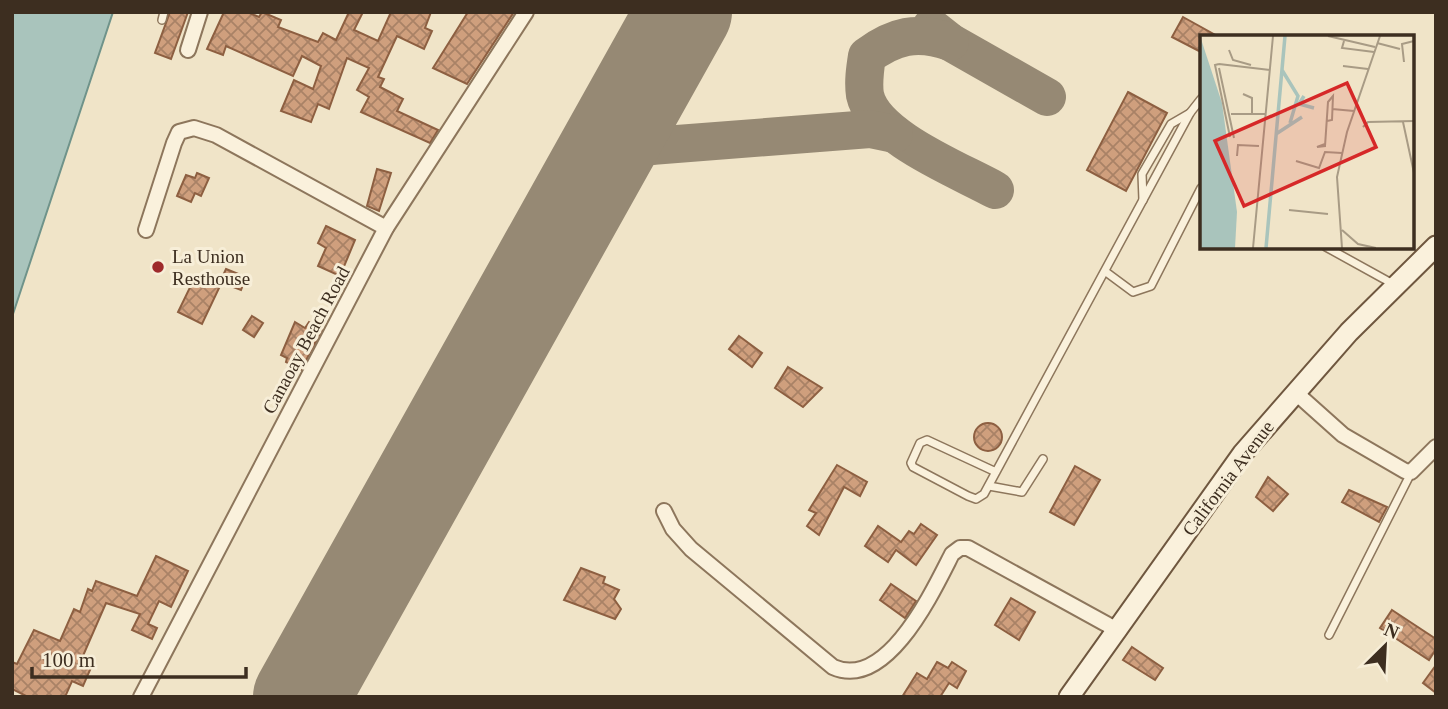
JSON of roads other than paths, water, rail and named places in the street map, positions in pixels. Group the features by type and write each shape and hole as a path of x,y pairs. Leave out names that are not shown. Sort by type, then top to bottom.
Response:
{"street":[{"path":"188,50 200,12"},
{"name":"Canaoay Beach Road","path":"141,697 386,228 526,12"},
{"path":"146,230 179,132 194,128 216,135 386,228"},
{"name":"California Avenue","path":"1069,697 1119,631 1243,453 1349,332 1436,246"},
{"path":"1296,393 1343,435 1373,455 1411,472 1436,447"},
{"path":"664,511 673,529 691,549 833,667 843,672 856,672 871,666 906,634 952,554 960,548 968,548 1119,631"}],"lane":[{"path":"996,472 927,440 920,443 911,463 976,499 984,494 1106,272 1190,113 1200,100"},
{"path":"1143,201 1142,174 1171,124 1190,113"},
{"path":"1106,272 1133,292 1151,286 1200,190"},
{"path":"1328,248 1396,287"},
{"path":"989,486 1022,492 1043,459"},
{"path":"1329,635 1411,472"}],"water":[{"path":"12,12 113,12 12,317"}],"place":[{"name":"La Union Resthouse","path":"158,267"}]}
